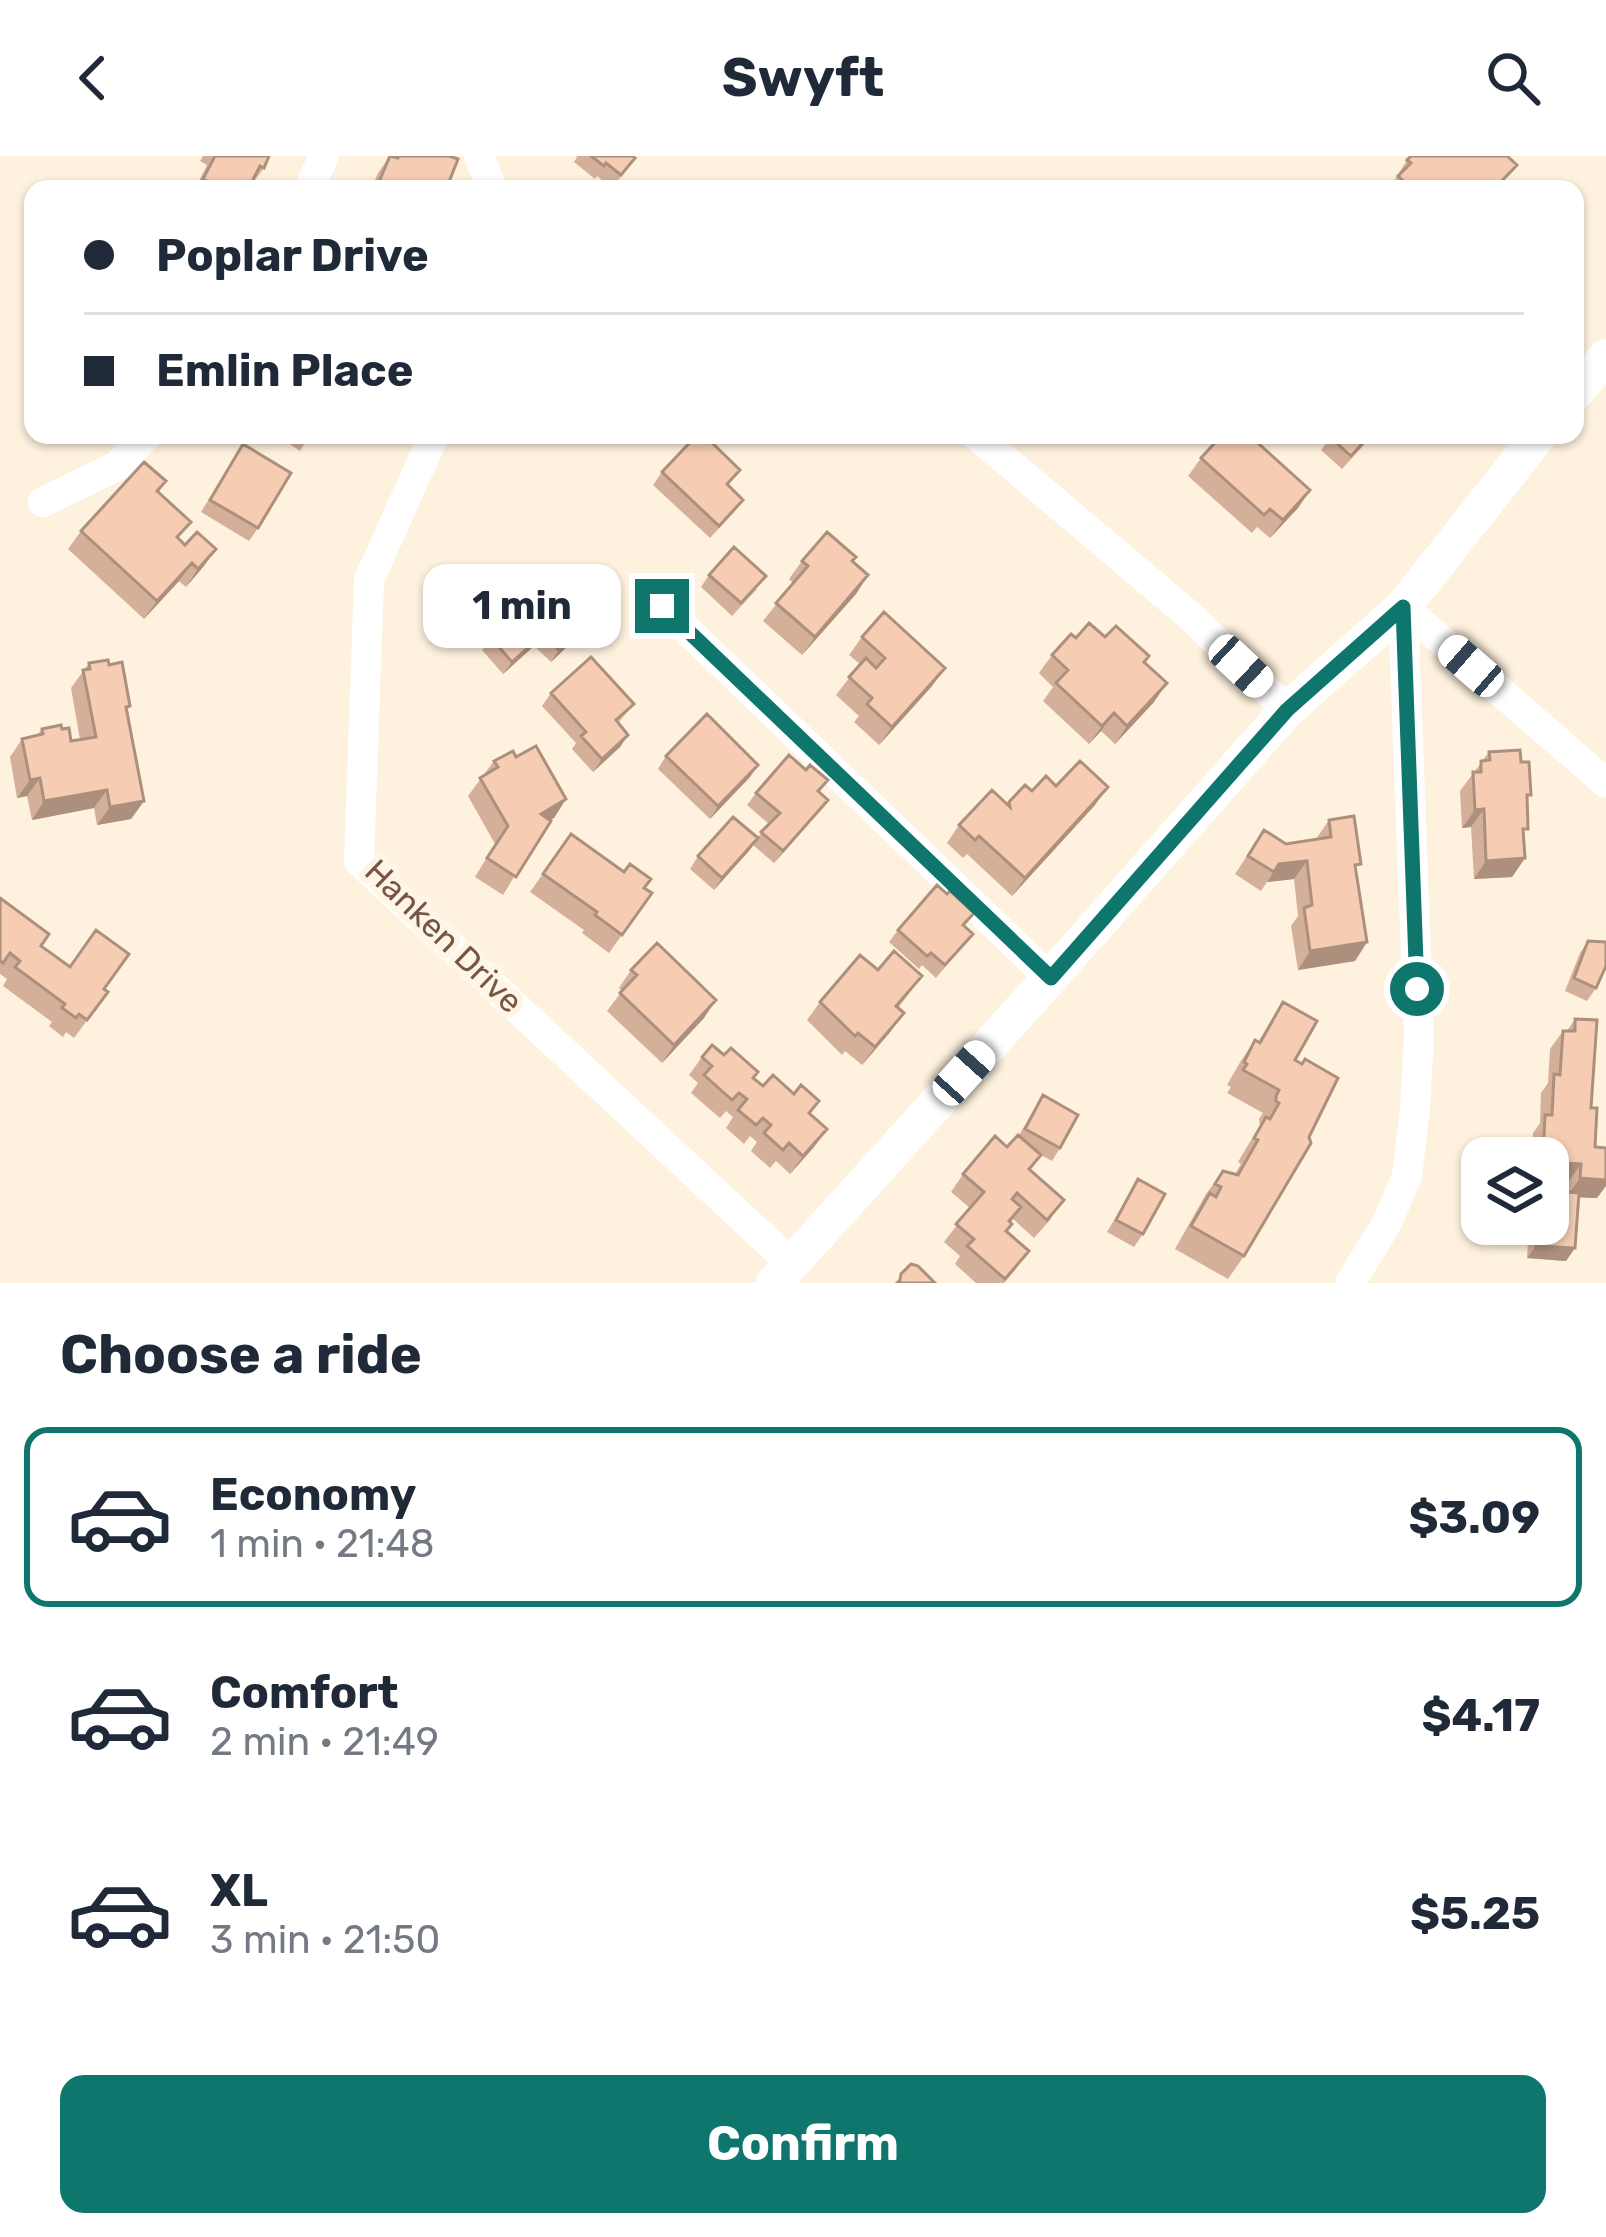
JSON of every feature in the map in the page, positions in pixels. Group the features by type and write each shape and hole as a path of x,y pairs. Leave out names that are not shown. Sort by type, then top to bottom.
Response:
{"street":[{"path":"1584,383 1606,357"},
{"path":"43,502 117,466 138,444"},
{"name":"Hanken Drive","path":"430,444 369,580 359,861 783,1273"},
{"path":"987,444 1190,615 1287,710"},
{"path":"783,1273 1287,710 1403,607 1532,444"},
{"path":"662,606 1051,978"},
{"path":"1403,607 1606,783"},
{"path":"1350,1283 1387,1223 1407,1176 1415,1109 1419,1037 1403,607"}],"building":[{"path":"215,156 269,156 253,180 203,179"},
{"path":"390,156 458,159 450,180 380,180"},
{"path":"591,156 632,156 635,158 621,175"},
{"path":"1411,156 1507,156 1517,165 1503,180 1402,180 1398,176 1411,163 1407,160"},
{"path":"243,444 291,473 258,528 210,500"},
{"path":"688,444 713,444 740,470 727,484 743,500 719,526 662,472"},
{"path":"1214,444 1259,444 1310,490 1283,520 1270,509 1264,515 1201,458"},
{"path":"1338,444 1362,444 1351,456"},
{"path":"144,462 166,481 157,491 191,522 177,537 185,545 197,532 216,549 198,569 192,563 157,601 81,531"},
{"path":"827,532 856,557 852,561 868,575 815,637 776,603 808,566 802,561"},
{"path":"734,547 766,576 741,603 709,575"},
{"path":"532,576 543,588 553,579 578,606 570,613 583,628 559,650 543,634 512,662 491,638 520,611 509,598"},
{"path":"884,612 945,668 892,727 867,704 872,698 849,677 866,658 876,668 885,658 862,637"},
{"path":"1089,623 1105,637 1116,626 1149,656 1144,662 1167,683 1127,726 1114,713 1102,726 1056,683 1068,670 1052,655"},
{"path":"591,657 634,704 616,720 628,735 602,759 581,736 586,732 551,693"},
{"path":"108,660 109,665 122,662 144,801 110,807 107,790 44,801 40,778 30,780 22,739 61,725 69,728 71,741 96,737 83,670 90,669 89,663"},
{"path":"707,714 758,765 718,806 666,756"},
{"path":"536,746 566,799 541,814 551,821 516,877 487,858 508,826 480,778 498,767 494,761 513,751 516,757"},
{"path":"1520,750 1521,762 1529,762 1531,795 1527,795 1528,829 1523,829 1525,858 1486,861 1484,809 1475,810 1473,772 1481,772 1481,761 1490,760 1489,752"},
{"path":"789,755 828,780 818,791 828,800 783,851 761,832 780,813 756,793"},
{"path":"1080,761 1108,787 1025,878 979,836 975,840 959,825 992,790 1010,807 1009,802 1025,785 1032,791 1046,776 1056,786"},
{"path":"1354,816 1361,864 1355,865 1367,942 1310,951 1304,908 1312,905 1307,861 1279,864 1274,872 1248,856 1264,830 1286,844 1331,837 1329,820"},
{"path":"733,817 758,838 722,878 698,856"},
{"path":"571,834 624,872 630,864 651,879 644,888 652,893 622,935 543,874"},
{"path":"937,885 974,913 963,925 973,934 945,965 898,930"},
{"path":"0,898 49,934 41,946 70,967 96,930 129,954 87,1020 62,1008 65,1004 15,967 20,961 10,953 0,961"},
{"path":"1588,941 1606,942 1606,966 1596,988 1574,978"},
{"path":"657,943 716,1000 674,1045 620,993 637,975 631,970"},
{"path":"894,951 922,976 896,1006 904,1013 875,1047 858,1033 855,1036 820,1002 860,955 878,970"},
{"path":"1283,1002 1317,1021 1295,1060 1302,1064 1305,1059 1338,1078 1309,1137 1311,1143 1244,1256 1191,1226 1210,1193 1216,1197 1221,1187 1215,1184 1223,1171 1238,1175 1258,1140 1254,1138 1279,1103 1279,1090 1243,1070 1255,1040 1260,1043"},
{"path":"1575,1019 1597,1020 1591,1108 1597,1108 1595,1147 1606,1148 1606,1180 1580,1178 1581,1164 1569,1163 1569,1137 1544,1137 1545,1115 1552,1115 1554,1074 1560,1075 1563,1031 1575,1031"},
{"path":"712,1045 724,1055 731,1048 758,1072 753,1078 763,1086 773,1075 794,1094 801,1085 819,1101 809,1113 827,1129 803,1156 789,1143 783,1150 764,1133 771,1125 763,1118 756,1125 738,1110 747,1099 739,1093 732,1100 704,1075 712,1066 702,1057"},
{"path":"1043,1095 1078,1115 1060,1148 1025,1129"},
{"path":"1018,1135 1041,1155 1029,1169 1064,1200 1047,1220 1017,1193 1012,1199 1021,1207 1006,1231 1029,1251 1005,1279 967,1246 974,1239 956,1224 984,1192 963,1174 995,1136 1007,1147"},
{"path":"1138,1179 1165,1194 1143,1234 1116,1220"},
{"path":"1569,1192 1579,1193 1575,1248 1536,1246 1569,1245"},
{"path":"911,1264 918,1266 935,1283 897,1283"}],"route":[{"path":"662,606 1051,978 1287,710 1403,607 1417,989"}]}
